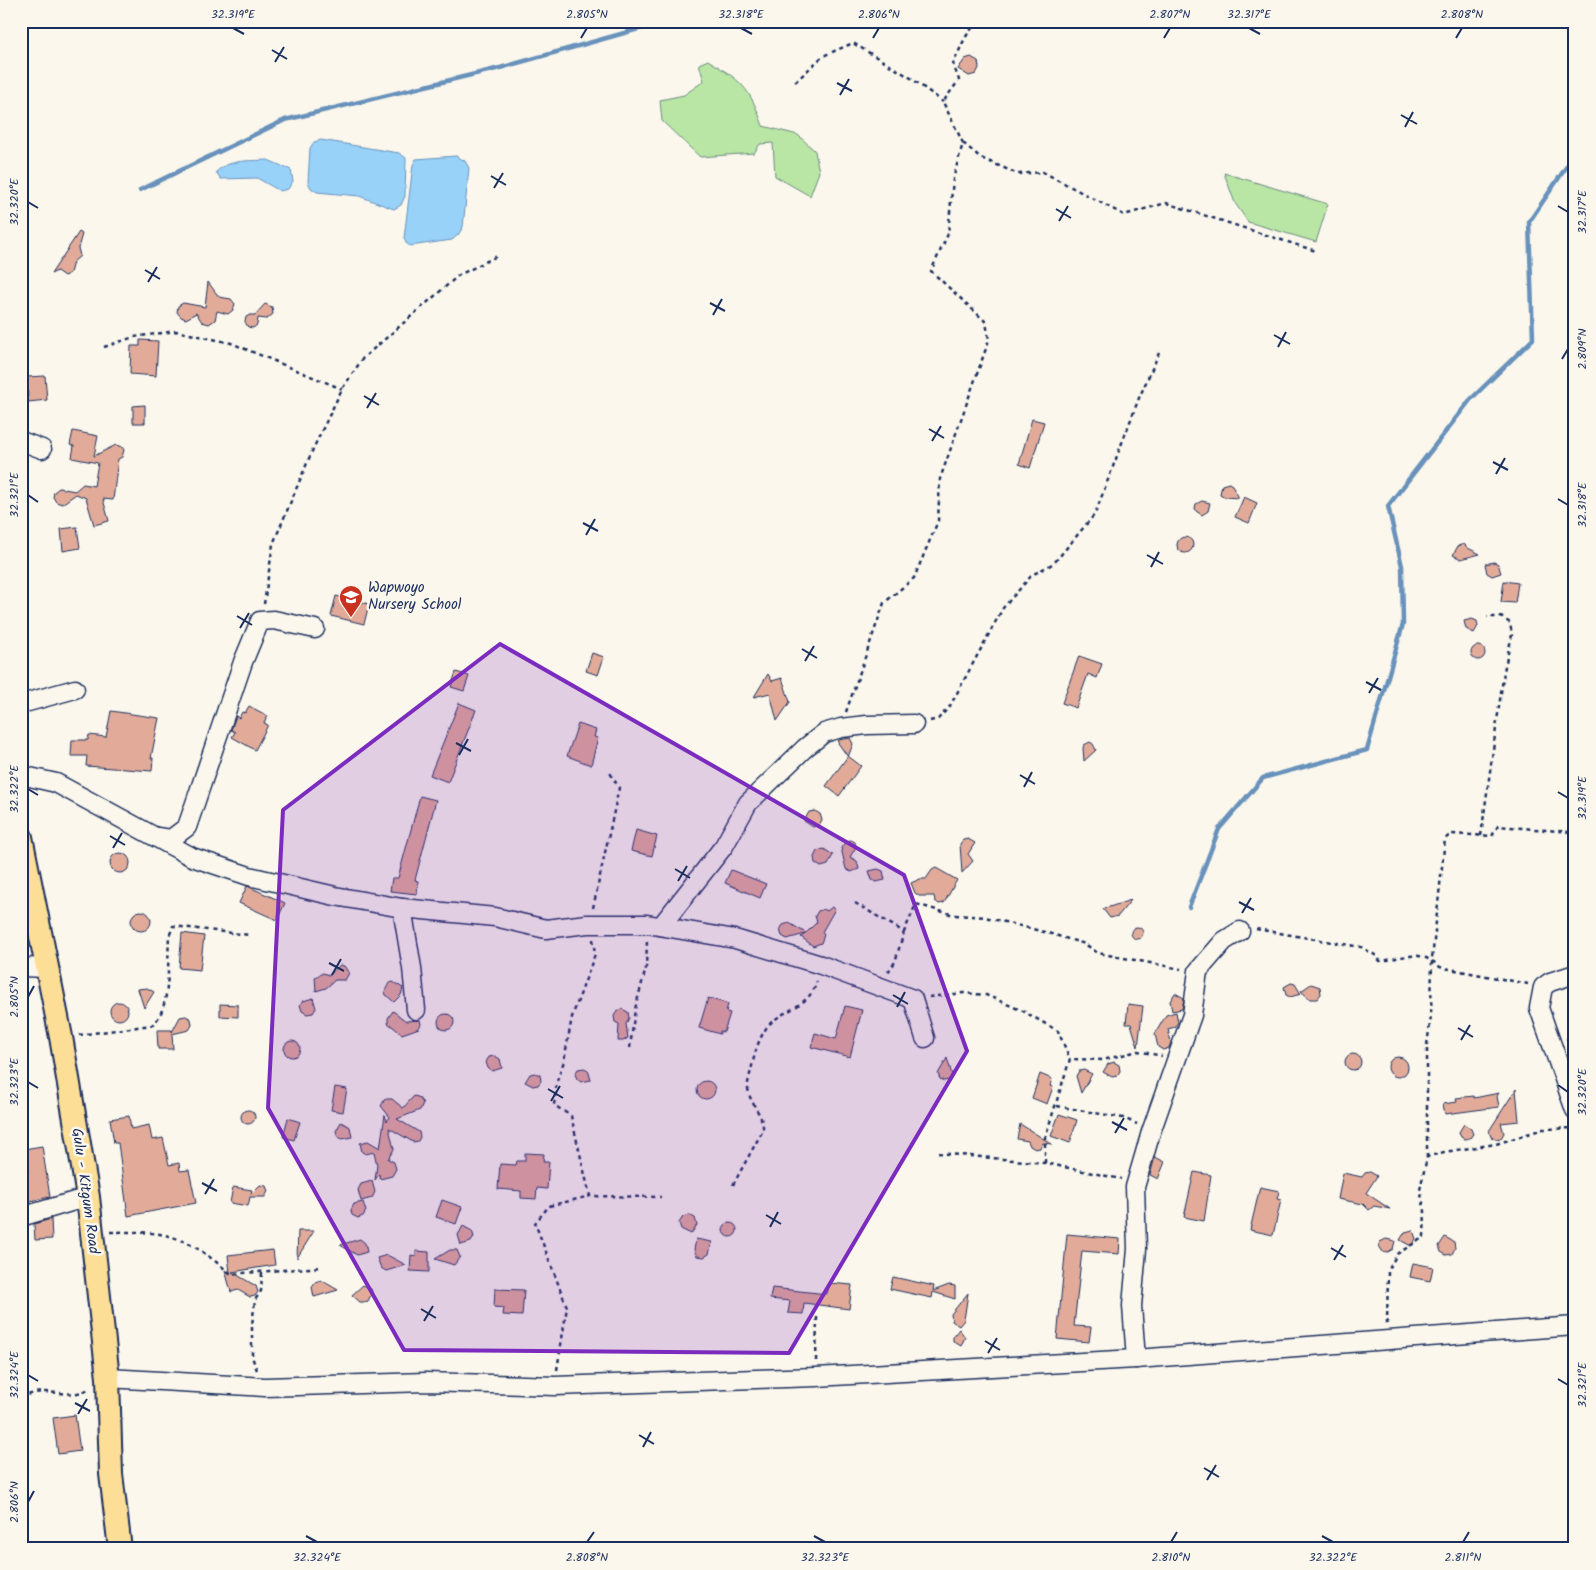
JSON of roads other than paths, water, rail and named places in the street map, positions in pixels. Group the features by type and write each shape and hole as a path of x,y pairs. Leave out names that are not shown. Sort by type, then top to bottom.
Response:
{"main road":[{"name":"Gulu - Kitgum Road","path":"21,837 48,968 88,1197 108,1378 111,1474 120,1549"}],"street":[{"path":"21,441 42,449"},
{"path":"155,837 171,839 187,828 252,636 261,620 274,620 315,629"},
{"path":"21,704 75,690"},
{"path":"654,925 724,846 748,803 805,748 824,733 841,728 867,725 914,724"},
{"path":"21,775 56,783 200,860 232,872 335,896 402,908 495,916 546,929 587,924 654,925 735,939 821,965 913,998 925,1038"},
{"path":"402,908 412,968 416,1010"},
{"path":"1136,1359 1132,1306 1137,1249 1136,1187 1152,1132 1192,1015 1198,972 1224,941 1240,931"},
{"path":"21,966 48,968"},
{"path":"1575,974 1550,982 1543,987 1540,1008 1575,1110"},
{"path":"21,1217 88,1197"},
{"path":"108,1378 265,1387 426,1382 555,1386 816,1377 1136,1359 1575,1326"}],"water":[{"path":"321,140 399,153 406,158 405,196 401,205 394,209 359,196 317,192 311,188 308,182 310,148 314,142"},
{"path":"456,156 465,161 469,168 463,227 452,240 410,246 404,238 413,165 416,159"},
{"path":"268,160 291,170 293,181 288,189 280,191 257,178 221,179 216,172 233,163"}],"waterway":[{"path":"140,190 285,120 500,68 667,21"},
{"path":"1189,907 1219,829 1263,778 1367,750 1403,624 1402,566 1388,506 1470,400 1533,339 1529,222 1575,154"}],"place":[{"name":"Wapwoyo Nursery School","path":"351,618"}]}
